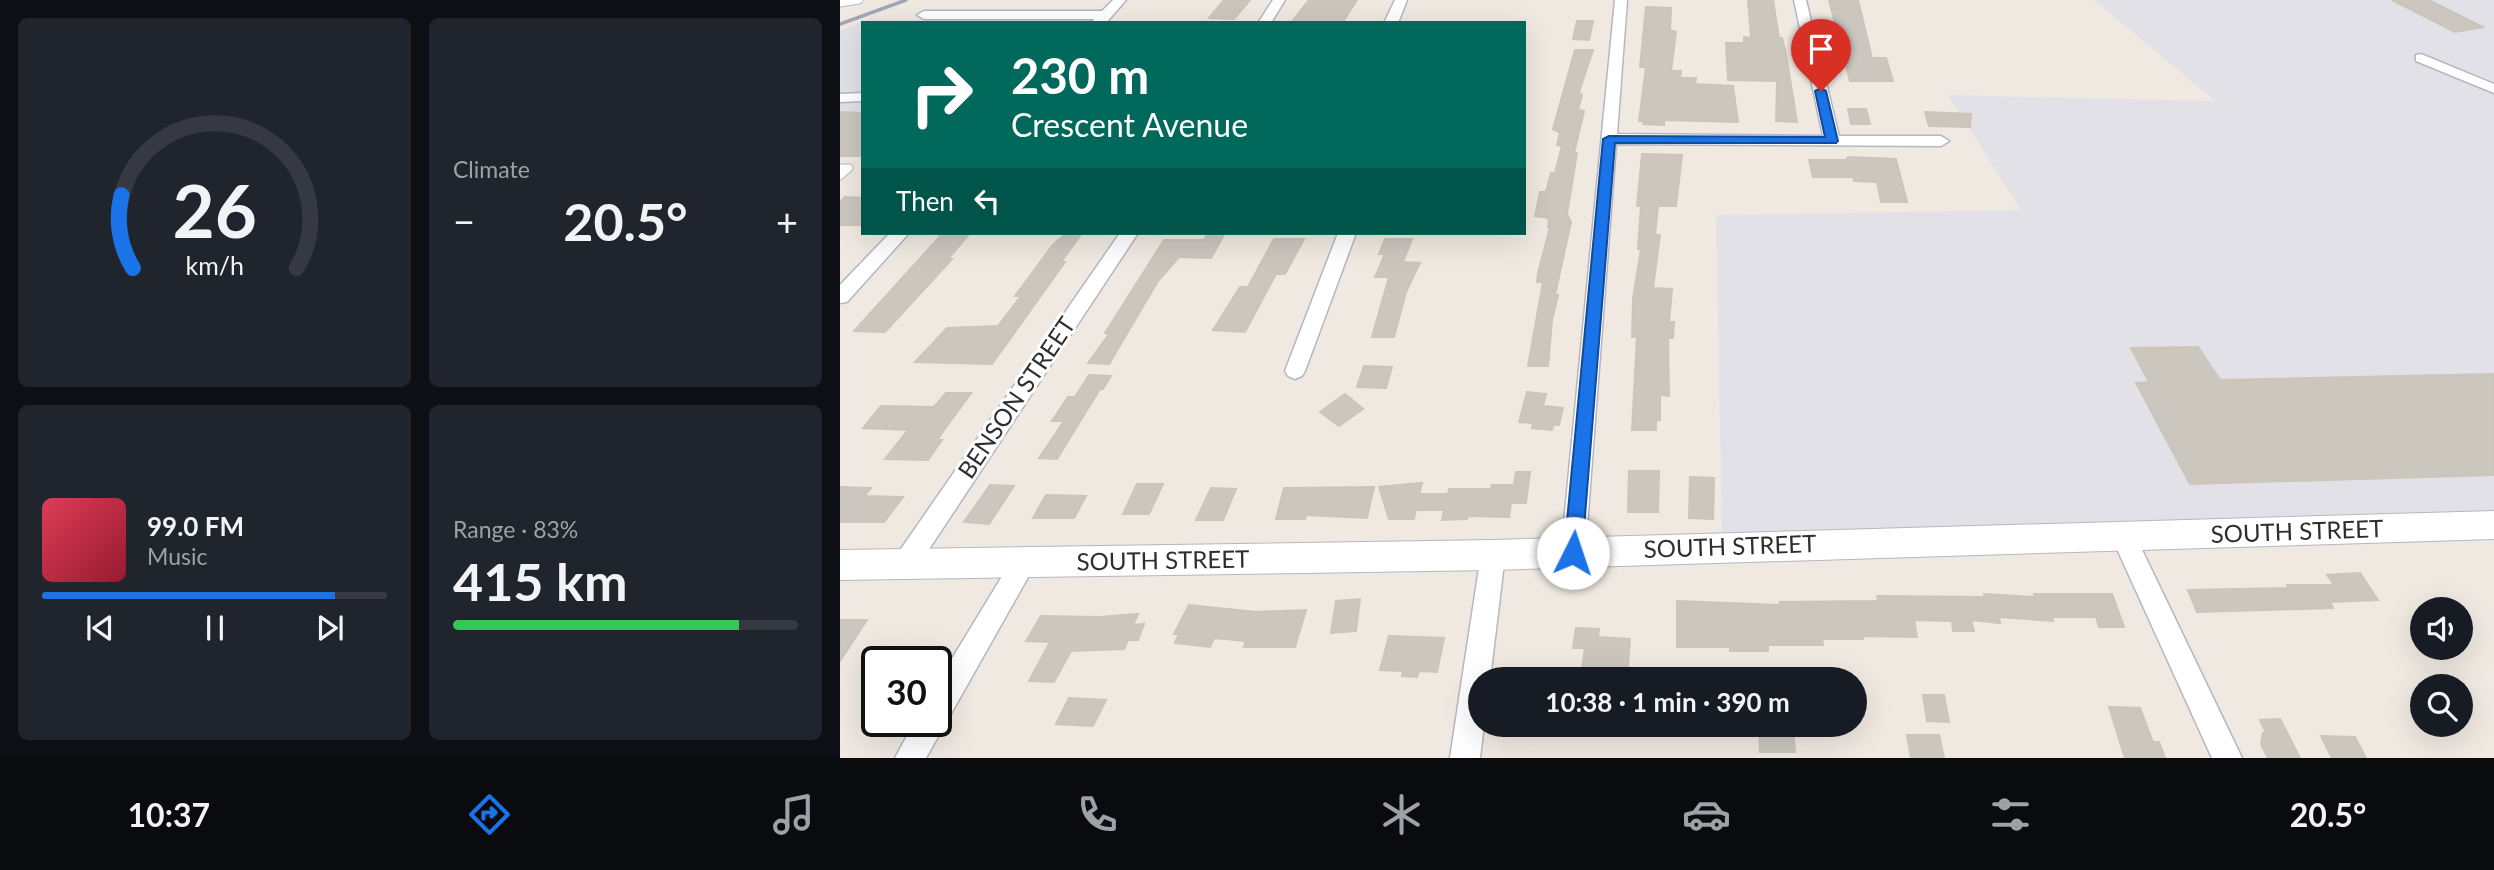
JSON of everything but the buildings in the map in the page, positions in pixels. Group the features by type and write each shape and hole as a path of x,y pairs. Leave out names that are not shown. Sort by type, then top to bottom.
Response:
{"main road":[{"name":"SOUTH STREET","path":"840,565 1493,555 2494,525"}],"street":[{"path":"924,15 1101,19 1120,0"},
{"path":"1265,21 1279,0"},
{"path":"1392,21 1401,0"},
{"path":"1573,553 1622,0"},
{"path":"1800,0 1832,141"},
{"path":"2421,58 2494,89"},
{"path":"840,98 861,97"},
{"path":"1609,139 1941,141"},
{"path":"840,297 898,235"},
{"name":"BENSON STREET","path":"905,564 1128,235"},
{"path":"1295,371 1346,235"},
{"path":"2124,538 2227,758"},
{"path":"1465,758 1493,555"},
{"path":"952,685 1024,563"},
{"path":"910,758 922,737"}],"lane":[{"path":"840,3 859,0"},
{"path":"840,168 849,169 840,176"}],"shaded area":[{"path":"2094,0 2494,0 2494,510 1722,533 1716,215 2021,210 1948,95 2215,101"},
{"path":"869,19 964,20 963,21 864,21"},
{"path":"861,22 861,113 840,132 840,31"}],"railway":[{"path":"840,24 906,0"}],"route":[{"path":"1573,553 1609,139 1832,141 1821,91"}]}
